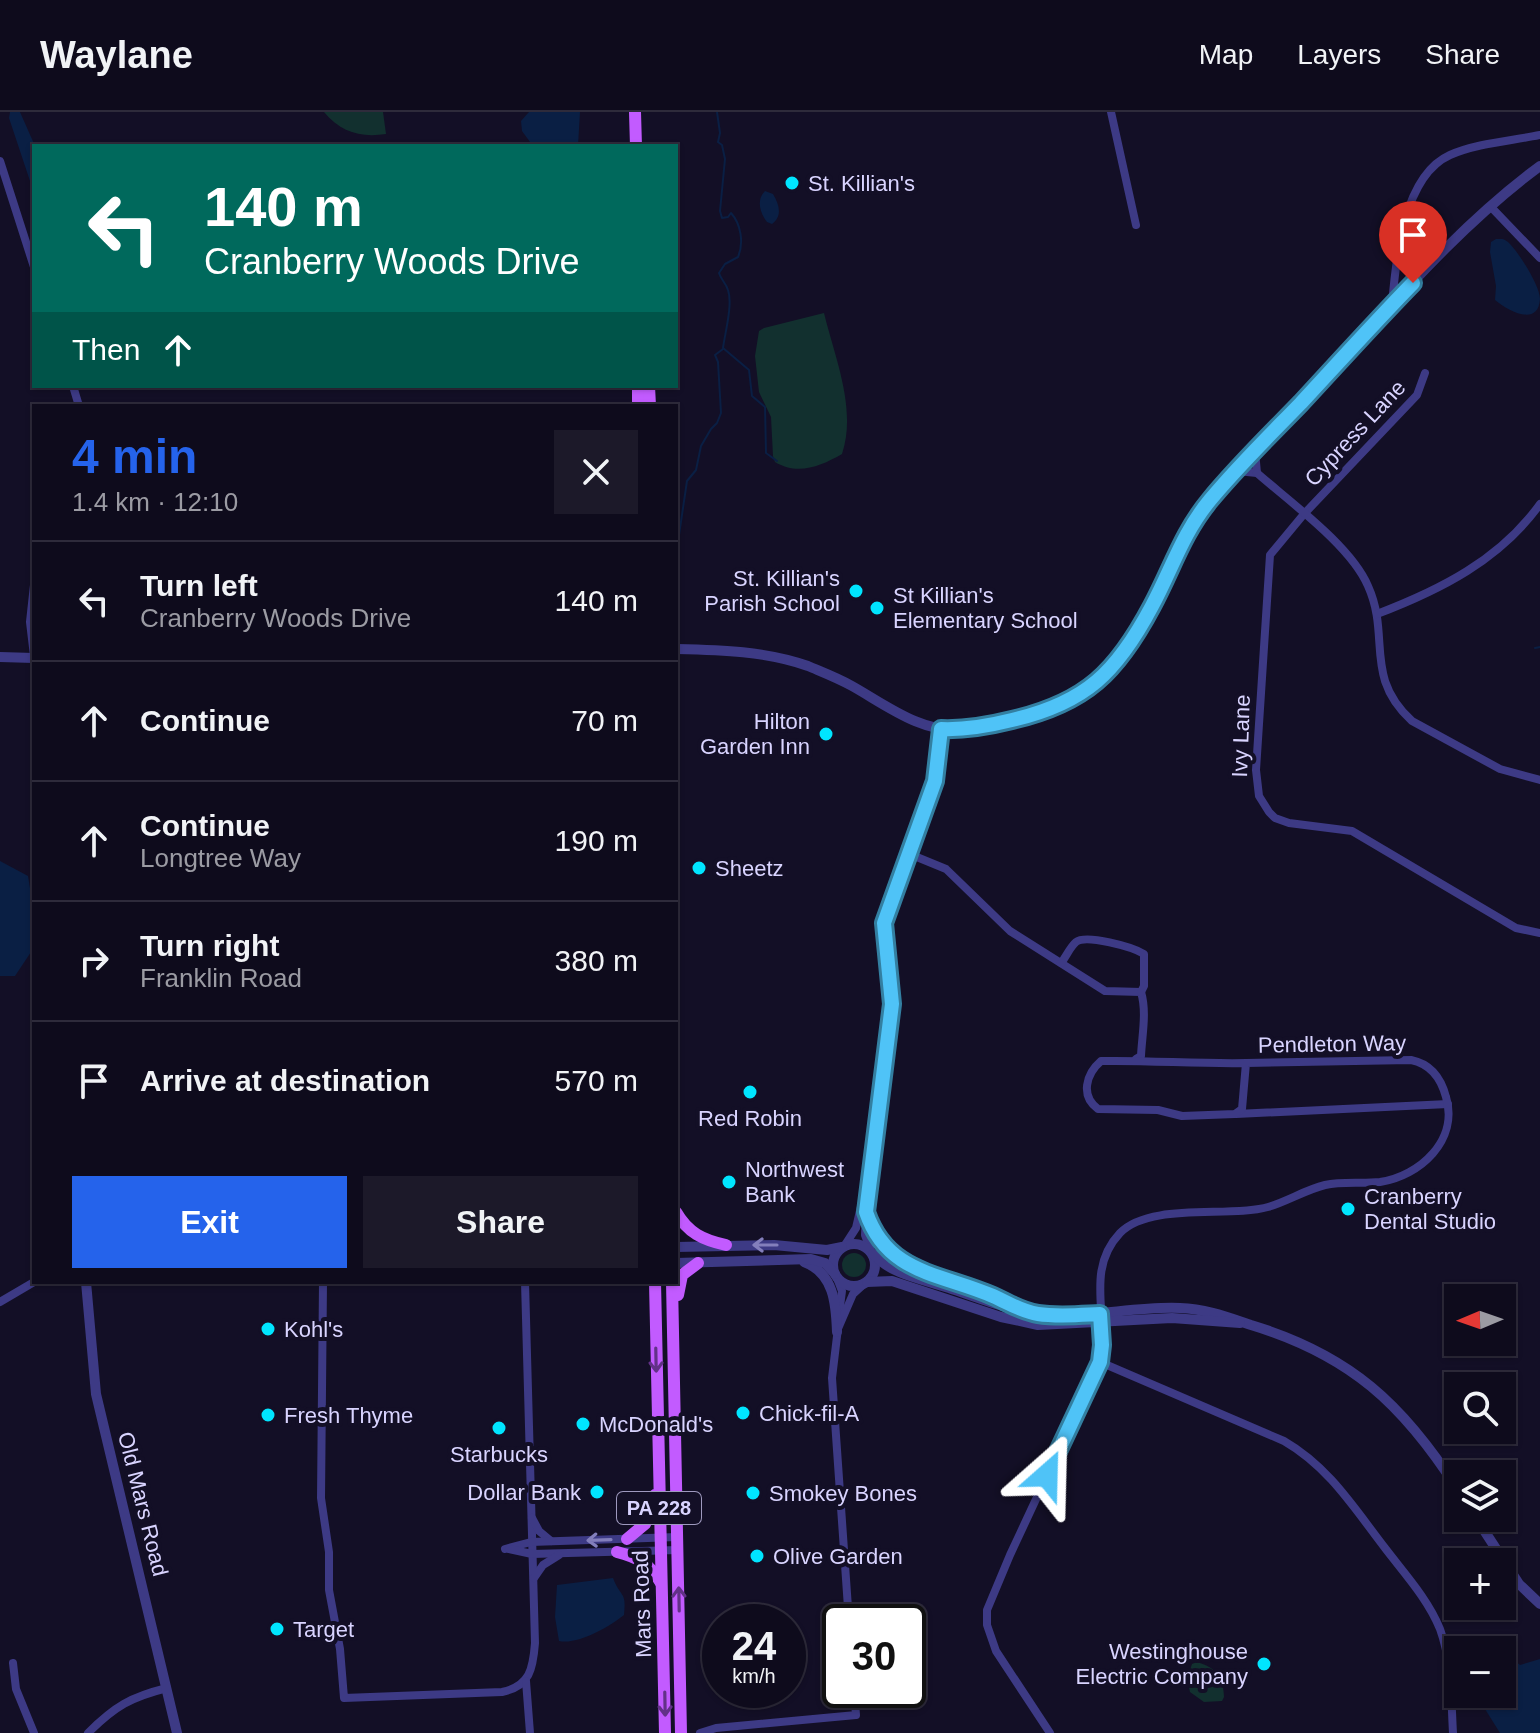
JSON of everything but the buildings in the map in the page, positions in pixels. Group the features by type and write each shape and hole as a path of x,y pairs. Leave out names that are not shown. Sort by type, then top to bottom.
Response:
{"main road":[{"path":"635,112 636,144"},
{"path":"678,1215 697,1236 726,1245"},
{"path":"673,1398 678,1287 686,1270 698,1263"},
{"name":"Mars Road","path":"672,1284 681,1733"},
{"name":"Mars Road","path":"652,1285 665,1733"},
{"path":"627,1539 645,1523 658,1485"},
{"path":"617,1552 646,1563 662,1585"}],"street":[{"path":"1111,112 1136,225"},
{"path":"1392,305 1395,270 1409,210 1428,170 1452,154 1540,135"},
{"path":"0,161 32,261"},
{"path":"678,649 750,653 804,665 848,684 922,724 941,729 978,727 1040,713 1069,701 1091,688 1126,650 1154,603 1193,522 1237,471 1392,305 1491,207 1540,166"},
{"path":"1491,207 1540,258"},
{"name":"Cypress Lane","path":"1304,514 1417,395 1425,373"},
{"path":"1255,451 1257,473"},
{"path":"1237,471 1257,473 1355,564 1370,589 1377,614 1380,667 1388,692 1403,713 1412,721 1500,769 1540,780"},
{"path":"1377,614 1426,594 1472,570 1514,535 1540,504"},
{"name":"Ivy Lane","path":"1304,514 1277,544 1268,562 1256,779 1263,803 1281,821 1352,831 1516,928 1540,933"},
{"path":"32,604 32,640"},
{"path":"0,657 32,657"},
{"path":"837,1332 853,1294 875,1270 865,1235 870,1168 889,1049 892,1004 884,923 935,781 941,729"},
{"path":"907,853 946,869 1010,931 1105,991 1141,992"},
{"path":"1061,963 1073,944 1083,938 1133,947 1144,954 1141,1056 1136,1059"},
{"path":"1050,1733 996,1651 987,1625 987,1610 1100,1362 1101,1268 1109,1247 1122,1231 1140,1221 1174,1214 1268,1207 1327,1184 1380,1182 1398,1177 1415,1170 1444,1138 1448,1104 1182,1116 1158,1110 1098,1109 1091,1104 1087,1084 1092,1069 1101,1061 1136,1059 1178,1063 1246,1063"},
{"name":"Pendleton Way","path":"1235,1114 1242,1109 1244,1101 1246,1063 1424,1062 1434,1071 1448,1104"},
{"path":"848,1604 832,1378 842,1297 834,1257 856,1228 870,1168"},
{"path":"866,1212 874,1232 895,1256 917,1269 993,1296 1019,1310"},
{"path":"678,1247 774,1245 827,1250 860,1244 888,1268 990,1314 1029,1324 1181,1308 1220,1313 1305,1344 1366,1381 1416,1429 1444,1470"},
{"path":"794,1260 813,1266 826,1277 836,1311 837,1332"},
{"path":"678,1263 816,1260 825,1263 848,1285 892,1281 1019,1310 1100,1318"},
{"path":"0,1302 32,1283"},
{"name":"Old Mars Road","path":"86,1284 96,1394 177,1733"},
{"path":"323,1284 321,1498 329,1552 329,1590 340,1649 344,1698 502,1692 526,1681"},
{"path":"525,1284 534,1654 532,1670 526,1681 530,1733"},
{"path":"525,1297 532,1284"},
{"path":"1100,1362 1284,1441 1304,1452 1332,1479 1419,1591 1439,1626 1448,1660 1453,1733"},
{"path":"531,1514 539,1531 551,1541"},
{"path":"1485,1532 1519,1584 1540,1604"},
{"path":"660,1544 627,1539 551,1541 531,1542 505,1549 532,1554 617,1552 678,1543"},
{"path":"533,1583 543,1565 563,1553"},
{"path":"13,1663 16,1689 34,1733"},
{"path":"88,1733 111,1710 126,1701 167,1688"},
{"path":"700,1733 716,1728 856,1715 855,1708"}],"green space":[{"path":"324,112 383,112 386,134 352,132"},
{"path":"824,313 843,384 846,437 842,454 809,468 792,468 775,462 773,456 771,417 759,392 755,356 759,331"},
{"path":"854,1253 863,1256 866,1265 863,1274 854,1277 845,1274 842,1265 845,1256"},
{"path":"1197,1662 1218,1674 1223,1690 1222,1701 1204,1702 1190,1692 1187,1679 1192,1664"}],"water":[{"path":"10,112 20,112 34,144 32,187 9,118"},
{"path":"529,112 580,112 578,144 532,144 522,131 521,121"},
{"path":"765,191 773,194 778,206 778,217 772,224 767,222 760,206"},
{"path":"1496,239 1508,242 1533,278 1540,299 1534,313 1521,314 1495,300 1496,286 1490,252 1491,242"},
{"path":"0,861 28,876 32,900 31,952 15,976 0,976"},
{"path":"613,1578 624,1598 624,1615 584,1638 559,1641 555,1617 557,1585"},
{"path":"1540,1659 1540,1733 1500,1733 1485,1709 1516,1708 1516,1662 1520,1665"}],"waterway":[{"path":"717,112 718,142 722,145 725,159 720,211 722,218 731,213 734,217 741,240 738,257 725,264 719,273 729,296 723,348 749,370 752,396 765,407 766,453 777,461"},
{"path":"679,535 687,481 696,470 701,446 721,413 715,355 723,349"},
{"path":"1535,648 1540,647"}],"place":[{"name":"St. Killian's","path":"792,183"},
{"name":"St. Killian's Parish School","path":"856,591"},
{"name":"St Killian's Elementary School","path":"877,608"},
{"name":"Hilton Garden Inn","path":"826,734"},
{"name":"Sheetz","path":"699,868"},
{"name":"Red Robin","path":"750,1092"},
{"name":"Northwest Bank","path":"729,1182"},
{"name":"Cranberry Dental Studio","path":"1348,1209"},
{"name":"Kohl's","path":"268,1329"},
{"name":"Chick-fil-A","path":"743,1413"},
{"name":"Fresh Thyme","path":"268,1415"},
{"name":"McDonald's","path":"583,1424"},
{"name":"Starbucks","path":"499,1428"},
{"name":"Dollar Bank","path":"597,1492"},
{"name":"Smokey Bones","path":"753,1493"},
{"name":"Olive Garden","path":"757,1556"},
{"name":"Target","path":"277,1629"},
{"name":"Westinghouse Electric Company","path":"1264,1664"}],"route":[{"path":"1047,1475 1100,1362 1100,1314 1042,1315 1019,1310 993,1296 917,1269 882,1244 866,1212 889,1049 892,1004 885,915 935,781 941,729 962,730 993,725 1040,713 1091,688 1126,650 1154,603 1179,546 1211,499 1413,283"}]}
